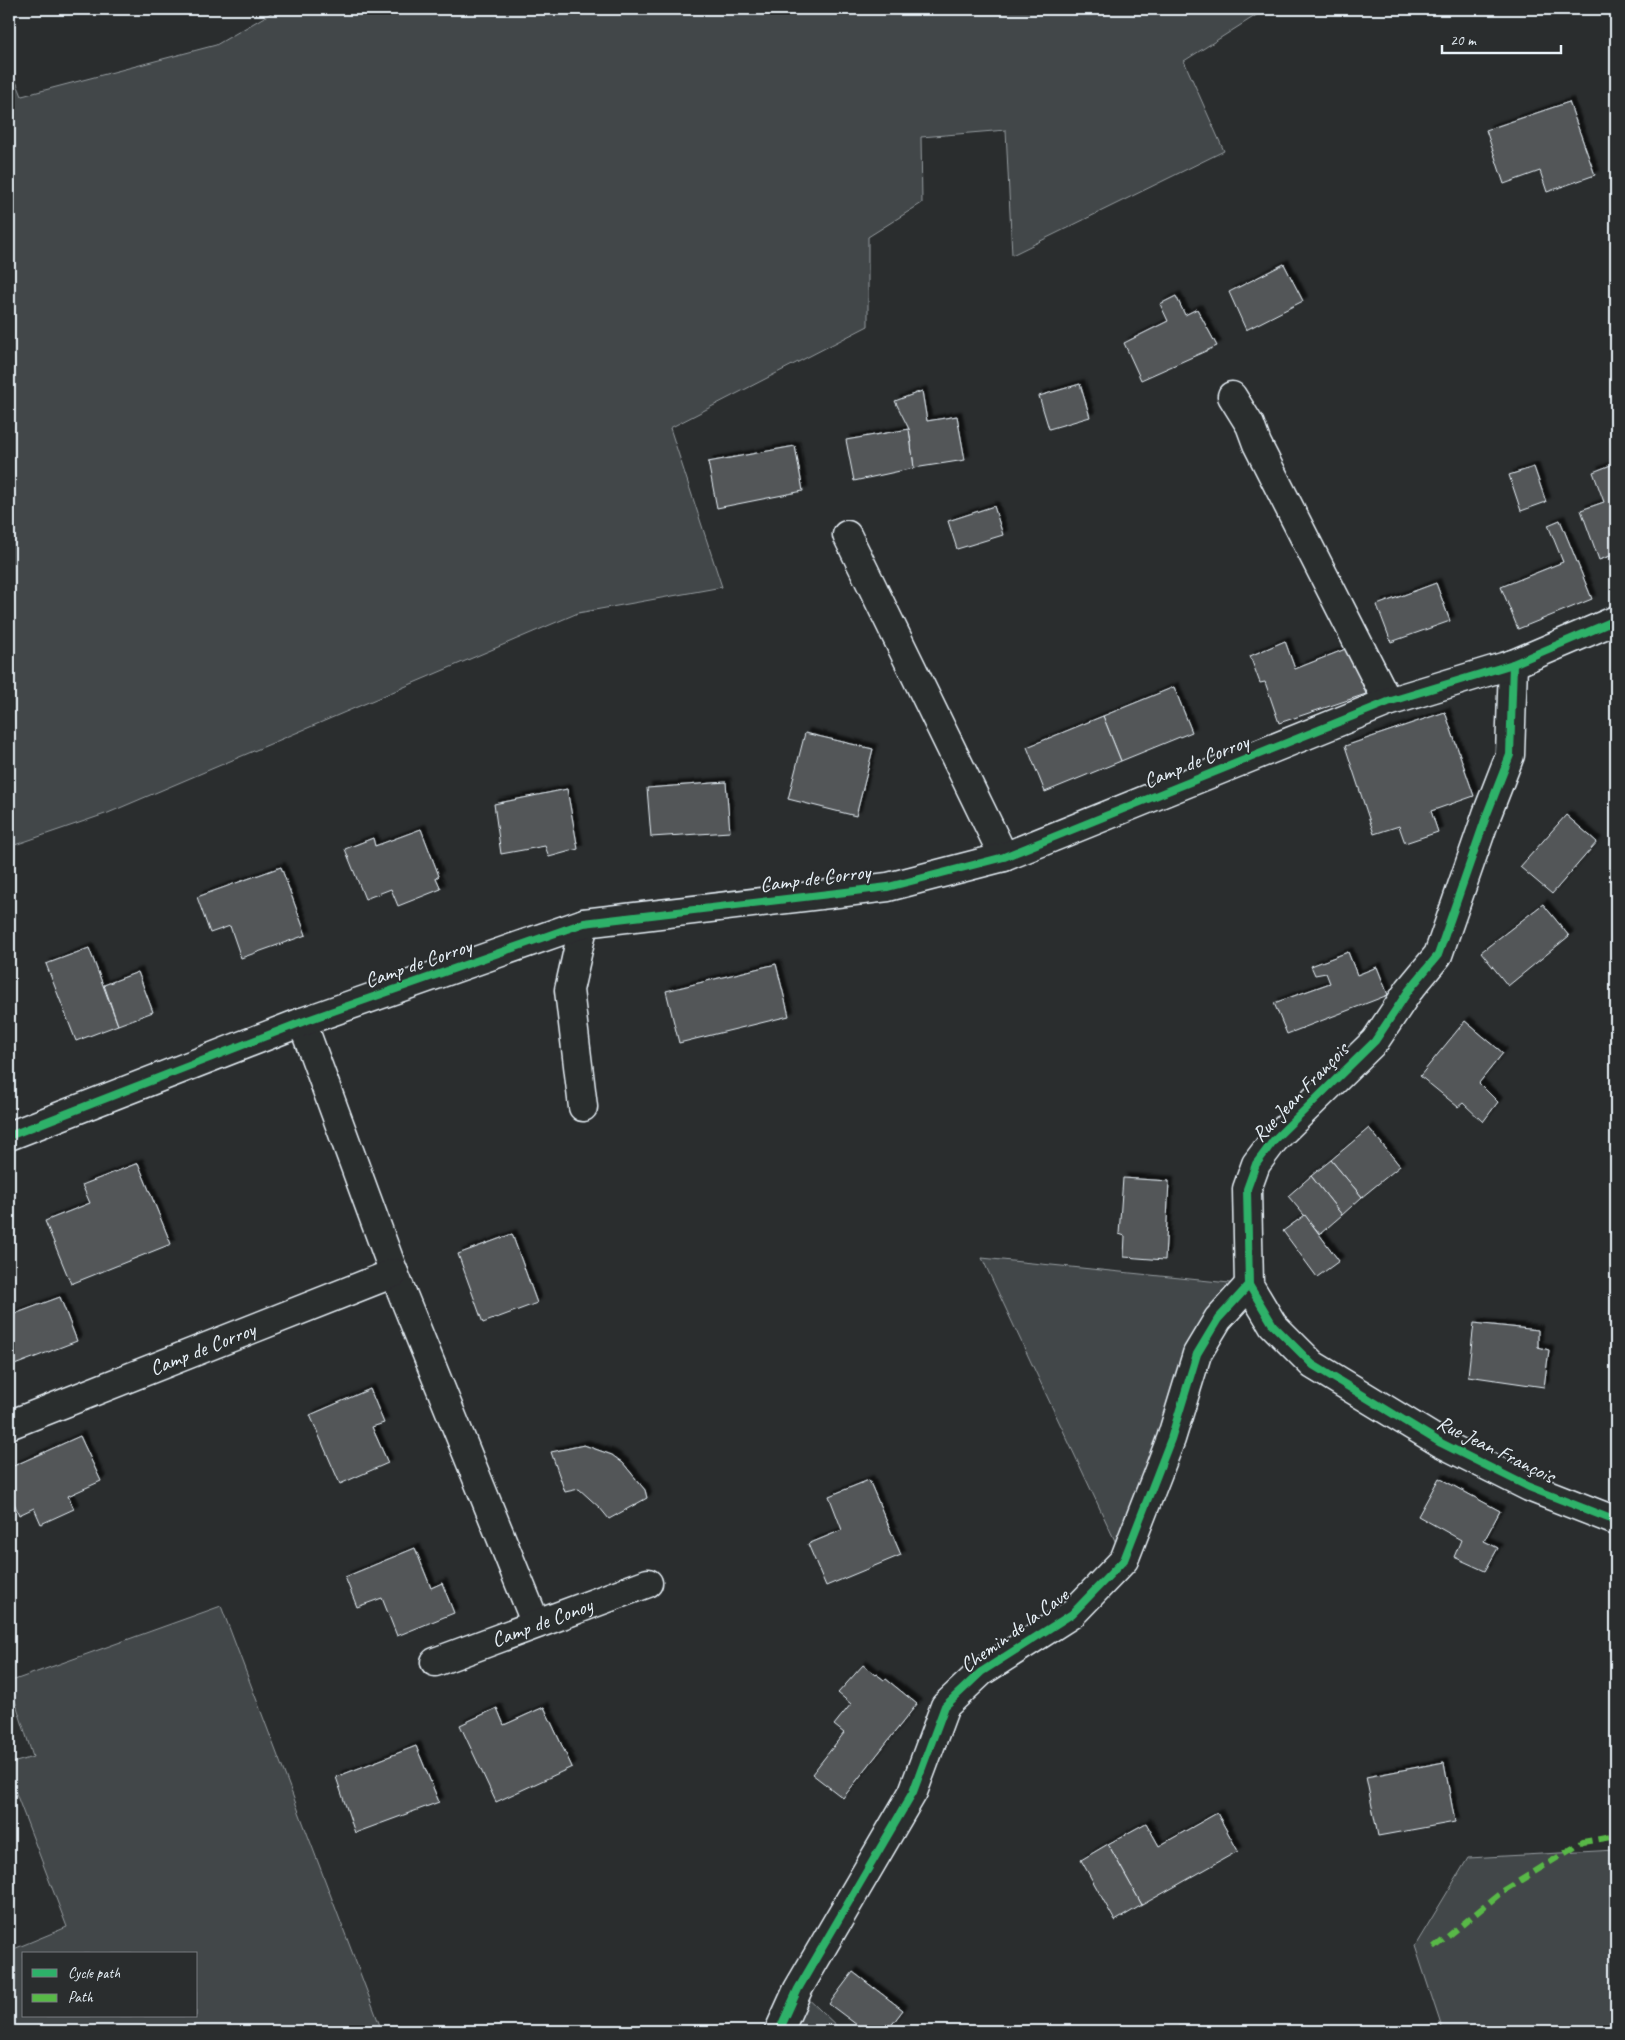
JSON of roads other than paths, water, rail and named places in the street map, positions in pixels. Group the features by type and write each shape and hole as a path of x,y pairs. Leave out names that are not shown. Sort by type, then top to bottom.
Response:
{"street":[{"path":"1232,396 1250,425 1257,444 1388,702"},
{"path":"847,535 1004,857"},
{"name":"Camp de Corroy","path":"9,1136 302,1022 584,923 888,887 1004,857 1388,702 1513,664 1616,620"},
{"name":"Rue Jean François","path":"1513,664 1510,755 1487,814 1438,955 1409,990 1375,1042 1274,1140 1256,1164 1247,1189 1249,1285 1273,1325 1313,1365 1441,1443 1529,1487 1616,1521"},
{"path":"583,1108 569,990 584,923"},
{"path":"302,1022 394,1273 536,1624"},
{"name":"Camp de Corroy","path":"9,1425 394,1273"},
{"name":"Chemin de la Cave","path":"779,2031 798,1989 913,1792 945,1706 981,1672 1072,1614 1124,1560 1171,1439 1197,1354 1218,1319 1249,1285"},
{"name":"Camp de Conoy","path":"435,1662 648,1583"}]}
